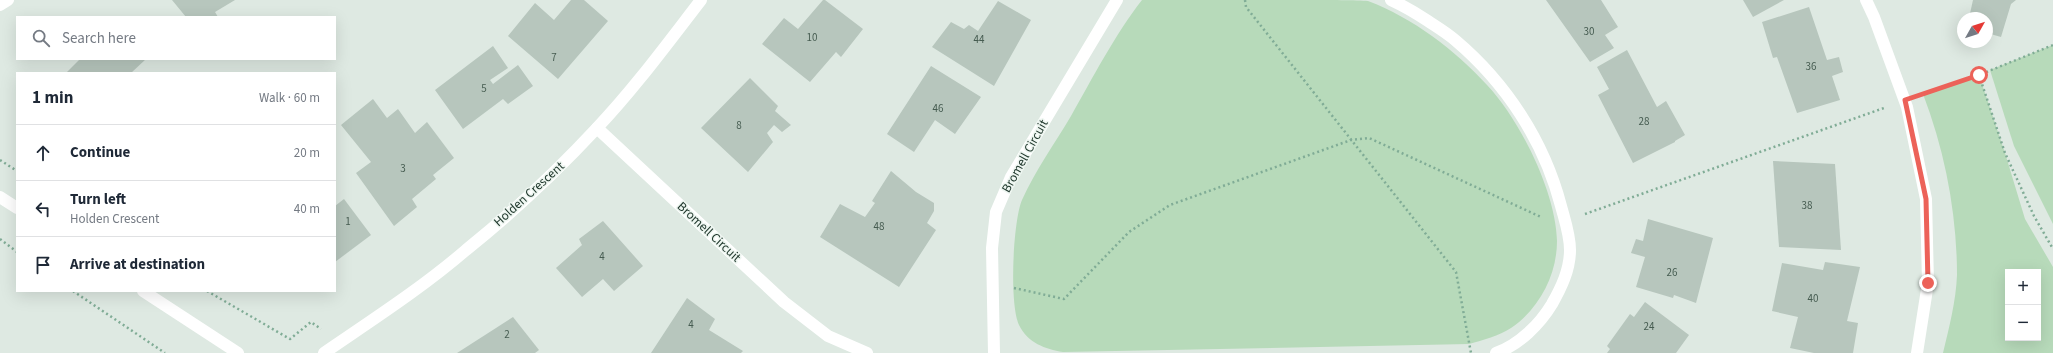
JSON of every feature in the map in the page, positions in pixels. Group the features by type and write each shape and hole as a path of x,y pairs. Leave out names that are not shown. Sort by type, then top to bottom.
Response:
{"street":[{"path":"0,5 8,0"},
{"name":"Holden Crescent","path":"324,353 370,322 466,251 555,171 597,128 638,82 701,0"},
{"name":"Bromell Circuit","path":"994,353 992,248 996,212 1010,177 1116,0"},
{"path":"1391,0 1402,5 1455,39 1498,82 1532,133 1557,190 1569,236 1570,252 1563,285 1545,316 1533,329 1502,351 1496,353"},
{"path":"1866,0 1874,17 1905,100 1926,199 1928,283 1917,353"},
{"name":"Bromell Circuit","path":"597,128 784,302 828,336 867,353"},
{"path":"0,197 16,207"},
{"path":"145,292 238,353"}],"path":[{"path":"1245,0 1246,7 1456,272 1471,353"},
{"path":"992,283 1064,299 1129,232 1170,206 1351,140 1369,138 1545,219 1577,217 1979,75 2053,45"},
{"path":"1979,75 2005,153 2034,216 2053,249"},
{"path":"0,160 16,171"},
{"path":"0,239 16,251"},
{"path":"74,292 165,353"},
{"path":"209,292 290,339 311,322"}],"green space":[{"path":"1142,0 1368,1 1401,16 1432,36 1475,72 1499,100 1512,117 1534,158 1543,179 1555,222 1557,241 1554,266 1550,278 1538,301 1521,320 1511,328 1491,338 1469,344 1063,352 1044,347 1032,341 1019,325 1014,300 1014,243 1016,225 1022,200 1039,168 1114,41"},
{"path":"2053,45 2053,224 2014,146 1990,70"},
{"path":"1979,75 2025,219 2053,267 2053,353 1943,353 1952,314 1957,275 1955,229 1948,183 1938,138 1923,94"}],"building":[{"path":"172,0 235,0 215,12 217,16 185,16"},
{"path":"571,0 584,0 608,21 558,79 508,36 535,3 554,20"},
{"path":"823,0 863,29 841,57 836,52 810,82 762,44 784,18 798,29"},
{"path":"1546,0 1601,0 1618,27 1605,35 1614,48 1590,62"},
{"path":"1743,0 1784,0 1753,17"},
{"path":"1973,0 2016,0 2011,4 2001,37 1993,35 1993,12 1970,12"},
{"path":"998,1 1031,20 994,86 932,47 951,22 964,29 969,25 978,31"},
{"path":"1809,7 1827,60 1839,57 1843,72 1832,76 1840,100 1797,113 1777,57 1773,58 1762,22"},
{"path":"493,46 508,68 490,80 493,84 518,65 533,86 508,104 503,99 463,129 435,90"},
{"path":"1627,50 1657,107 1666,101 1685,135 1675,142 1633,163 1598,95 1609,89 1597,67"},
{"path":"79,60 145,60 132,72 67,72"},
{"path":"931,66 981,97 955,134 935,120 914,152 887,134"},
{"path":"750,78 778,106 775,111 791,125 782,132 774,125 767,133 773,142 748,172 701,128"},
{"path":"373,99 387,118 398,109 415,133 427,122 454,158 433,175 436,179 412,199 417,207 394,226 356,173 371,162 341,125"},
{"path":"1773,161 1835,164 1841,250 1779,247"},
{"path":"891,171 916,192 934,203 934,211 927,223 936,230 899,287 820,237 840,204 865,217 875,203 872,201"},
{"path":"344,199 371,235 336,261 336,205"},
{"path":"1648,219 1713,238 1696,303 1674,295 1673,298 1636,287 1645,257 1631,253 1636,239 1643,241"},
{"path":"603,221 643,266 614,291 603,279 582,297 556,268 582,245 579,239"},
{"path":"1825,262 1860,267 1847,321 1858,323 1853,353 1814,353 1790,348 1798,317 1772,311 1782,263 1823,270"},
{"path":"687,298 715,319 709,330 743,351 741,353 651,353"},
{"path":"1645,302 1689,335 1676,353 1607,353 1610,349 1607,346 1630,314 1634,317"},
{"path":"513,317 539,350 535,353 457,353"}],"route":[{"path":"1928,283 1926,199 1905,100 1979,75"}]}
